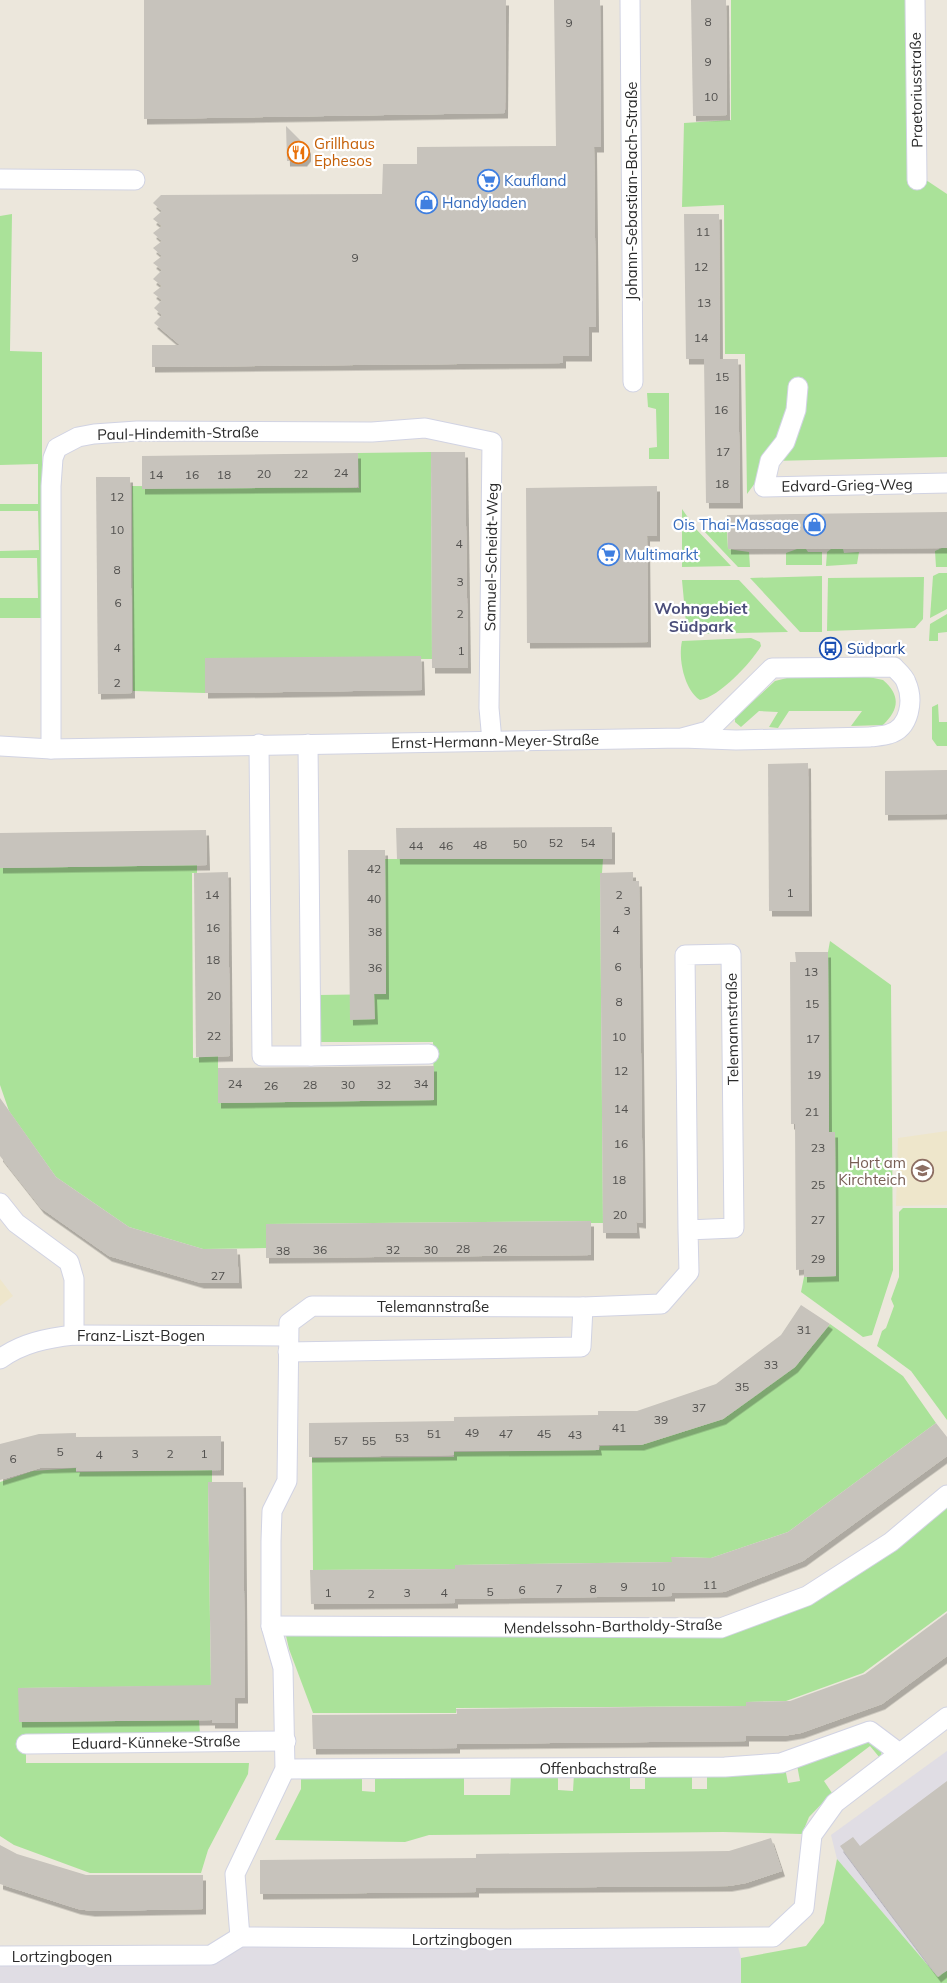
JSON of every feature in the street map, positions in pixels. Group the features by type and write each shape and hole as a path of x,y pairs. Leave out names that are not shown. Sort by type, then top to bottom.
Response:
{"street":[{"name":"Johann-Sebastian-Bach-Straße","path":"630,0 633,382"},
{"name":"Praetoriusstraße","path":"915,0 917,180"},
{"path":"0,179 135,180"},
{"name":"Edvard-Grieg-Weg","path":"798,387 796,410 785,442 770,462 764,486 947,483"},
{"name":"Samuel-Scheidt-Weg","path":"425,428 492,442 489,708 492,741"},
{"name":"Paul-Hindemith-Straße","path":"51,749 50,486 53,458 58,448 78,437 137,431 372,432 425,428"},
{"name":"Ernst-Hermann-Meyer-Straße","path":"0,746 51,749 259,744 682,738 756,740 870,737 890,734 903,726 909,714 910,698 906,681 894,667 772,668 708,731 682,738"},
{"path":"259,744 262,1056 429,1054"},
{"path":"308,744 311,1056"},
{"name":"Telemannstraße","path":"288,1344 289,1323 312,1306 583,1307 661,1304 689,1272 688,1230 685,955 731,954 734,1228 688,1230"},
{"path":"0,1203 16,1223 68,1262 74,1279 74,1335"},
{"name":"Franz-Liszt-Bogen","path":"0,1359 16,1348 50,1337 74,1335 288,1344 581,1347 583,1307"},
{"path":"240,1937 235,1874 285,1770 286,1741 283,1668 271,1626 272,1510 287,1481 288,1344"},
{"name":"Mendelssohn-Bartholdy-Straße","path":"271,1626 721,1628 807,1596 892,1542 947,1495"},
{"path":"898,1752 947,1717"},
{"name":"Offenbachstraße","path":"285,1770 725,1767 781,1763 870,1731 898,1752"},
{"name":"Eduard-Künneke-Straße","path":"26,1744 286,1741"},
{"name":"Lortzingbogen","path":"0,1956 211,1955 240,1937 536,1939 772,1937 804,1908 812,1835 835,1803 898,1752"}],"shaded area":[{"name":"Hort am Kirchteich","path":"947,1131 947,1205 896,1206 898,1138"},
{"path":"0,1279 13,1296 0,1306"},
{"path":"947,1751 947,1971 938,1977 837,1859 831,1835"},
{"path":"240,1937 736,1939 741,1958 741,1983 0,1983 0,1956 210,1955"}],"green space":[{"path":"731,0 909,0 908,168 947,194 947,457 771,461 747,494 745,354 725,354 724,205 682,207 684,123 731,120"},
{"path":"12,214 10,351 42,352 42,618 0,618 0,598 38,598 37,558 0,558 0,551 39,550 38,511 0,511 0,504 38,504 38,464 0,465 0,216"},
{"path":"647,393 669,393 669,459 649,459 649,448 657,447 656,409 648,407"},
{"path":"431,452 432,659 421,659 421,656 205,693 133,691 132,486 359,488 358,453"},
{"path":"682,509 696,529 731,566 682,567"},
{"path":"704,531 727,532 728,549 749,552 750,567 738,567"},
{"path":"947,548 947,567 936,567 935,551"},
{"path":"797,549 806,549 808,552 822,552 822,565 786,565 786,553"},
{"path":"831,549 843,549 844,553 859,552 857,564 826,566 827,552"},
{"path":"939,573 947,573 947,609 930,618 933,576"},
{"path":"822,576 822,632 800,632 750,578"},
{"path":"924,577 923,619 915,628 827,631 828,578"},
{"path":"682,580 739,580 788,632 687,634"},
{"path":"947,614 947,632 938,633 938,641 929,641 930,624"},
{"path":"751,638 760,642 761,646 734,678 708,698 700,700 694,695 686,681 682,665 682,641"},
{"path":"864,676 883,680 893,691 896,702 895,708 883,725 851,726 862,711 789,711 778,728 769,727 778,712 759,711 741,727 735,722 735,718 775,681 787,678"},
{"path":"938,704 939,722 947,722 947,746 937,746 932,739 932,707"},
{"path":"385,859 603,859 602,873 600,873 603,1223 591,1223 590,1221 266,1224 266,1248 203,1249 129,1227 56,1177 9,1111 0,1085 0,868 197,865 197,873 192,873 193,1058 218,1056 218,1103 434,1100 433,1042 321,1042 319,995 386,994"},
{"path":"830,941 891,985 893,1270 872,1335 863,1337 801,1292 804,1277 836,1276 835,1132 829,1132 828,952"},
{"path":"903,1208 947,1208 947,1420 911,1371 877,1346 894,1306 891,1299 899,1277 899,1212"},
{"path":"830,1324 903,1376 936,1423 788,1532 711,1558 672,1557 672,1562 455,1565 455,1569 313,1570 312,1458 454,1457 454,1452 599,1450 600,1446 641,1445 723,1419 795,1367"},
{"path":"76,1468 76,1472 212,1470 212,1482 208,1482 211,1689 198,1686 19,1688 19,1722 199,1720 200,1735 26,1750 26,1763 249,1763 248,1774 208,1850 201,1873 90,1873 14,1845 0,1836 0,1482 33,1471"},
{"path":"947,1495 947,1611 863,1673 786,1701 747,1702 746,1706 456,1708 456,1713 313,1713 289,1649 284,1627 721,1628 807,1596"},
{"path":"871,1741 882,1751 880,1758 870,1746 824,1781 832,1793 809,1817 802,1834 723,1832 429,1835 405,1842 275,1840 301,1789 301,1777 362,1776 362,1791 375,1792 375,1776 464,1775 464,1795 510,1795 511,1775 558,1774 558,1790 573,1791 574,1774 630,1774 630,1789 645,1789 645,1773 692,1773 692,1789 707,1789 707,1773 785,1768 788,1783 800,1781 797,1765"},
{"path":"837,1859 937,1976 947,1971 947,1983 741,1983 741,1958 806,1946 824,1923"}],"building":[{"path":"144,0 506,0 505,113 144,119"},
{"name":"Kaufland","path":"554,0 600,0 601,147 594,147 596,327 589,327 589,356 563,356 563,363 152,367 152,345 180,345 154,323 162,315 154,308 162,300 153,293 162,286 153,279 162,270 153,263 162,256 153,248 162,241 153,233 162,226 153,219 162,211 153,203 161,195 382,194 383,164 417,164 417,147 556,146"},
{"path":"691,0 726,0 727,115 693,116"},
{"name":"Grillhaus Ephesos","path":"286,126 308,148 308,156 304,161 287,161"},
{"path":"684,214 719,214 720,359 738,359 740,503 706,503 704,359 686,359"},
{"path":"431,452 465,452 468,668 432,668"},
{"path":"358,453 358,487 142,489 142,456"},
{"path":"96,477 130,477 132,693 98,694"},
{"path":"657,486 657,536 647,536 648,642 527,643 526,488"},
{"path":"947,512 947,548 728,549 727,515"},
{"path":"421,656 422,690 205,693 205,658"},
{"path":"808,763 809,911 769,911 768,764"},
{"path":"947,770 947,814 885,815 885,771"},
{"path":"612,827 612,859 397,859 396,828"},
{"path":"206,830 207,865 0,868 0,833"},
{"path":"348,850 385,850 386,994 374,994 375,1019 350,1020"},
{"path":"228,872 230,1056 196,1057 194,873"},
{"path":"633,872 633,881 639,881 643,1223 636,1222 637,1233 603,1233 600,873"},
{"path":"795,952 828,952 829,1132 835,1132 836,1276 804,1277 804,1269 796,1270 795,1124 791,1124 790,962 796,962"},
{"path":"434,1066 434,1100 218,1103 218,1068"},
{"path":"0,1098 56,1177 129,1227 203,1249 237,1249 239,1283 201,1283 109,1256 41,1208 0,1156"},
{"path":"591,1221 591,1255 266,1258 266,1224"},
{"path":"801,1305 830,1324 795,1367 723,1419 641,1445 598,1445 599,1450 454,1451 454,1455 309,1457 309,1423 454,1421 454,1417 598,1415 598,1411 637,1411 716,1384 781,1335"},
{"path":"936,1423 947,1437 947,1456 803,1561 724,1592 672,1593 672,1596 455,1599 455,1603 311,1604 310,1570 455,1569 455,1565 672,1562 671,1557 711,1558 788,1532"},
{"path":"76,1433 76,1437 221,1436 221,1470 76,1471 77,1467 40,1468 0,1480 0,1444 39,1434"},
{"path":"208,1482 243,1482 245,1698 235,1698 235,1723 212,1723 212,1720 19,1722 18,1688 211,1685"},
{"path":"947,1613 947,1656 882,1704 801,1733 783,1736 746,1736 746,1741 457,1744 457,1748 313,1749 312,1715 457,1714 456,1709 746,1706 746,1702 790,1701 865,1674"},
{"path":"947,1781 947,1970 938,1977 840,1846 853,1837 860,1846"},
{"path":"771,1838 782,1871 746,1883 729,1886 476,1888 476,1892 260,1894 260,1860 476,1858 476,1854 729,1851"},
{"path":"0,1845 17,1854 86,1875 203,1875 203,1909 92,1911 78,1909 0,1884"}],"place":[{"name":"Grillhaus Ephesos","path":"298,152"},
{"name":"Kaufland","path":"488,180"},
{"name":"Handyladen","path":"426,202"},
{"name":"Ois Thai-Massage","path":"815,524"},
{"name":"Multimarkt","path":"608,554"},
{"name":"Südpark","path":"831,648"},
{"name":"Hort am Kirchteich","path":"922,1171"}],"district":[{"name":"Wohngebiet Südpark","path":"701,617"}]}
